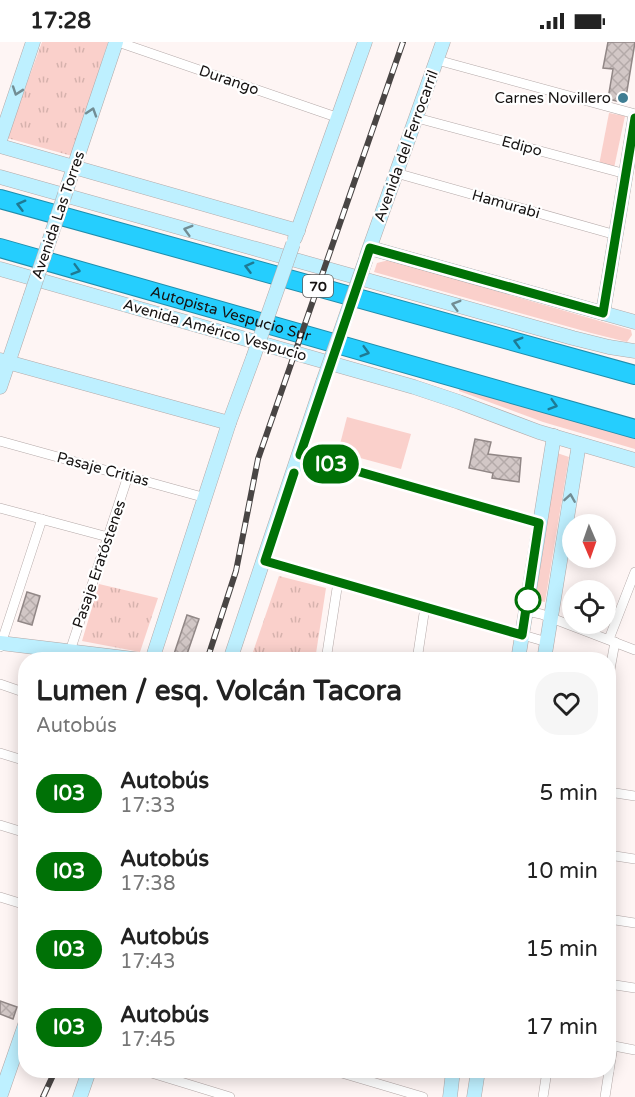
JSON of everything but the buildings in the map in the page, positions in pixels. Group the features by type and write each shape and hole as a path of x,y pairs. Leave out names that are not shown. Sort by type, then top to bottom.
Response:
{"highway":[{"name":"70","path":"0,199 635,375"},
{"name":"Autopista Vespucio Sur","path":"0,248 635,429"}],"street":[{"path":"0,140 33,42"},
{"name":"Durango","path":"117,42 339,117"},
{"name":"Avenida Las Torres","path":"0,387 4,361 30,298 117,42"},
{"path":"155,652 229,423 365,42"},
{"name":"Avenida del Ferrocarril","path":"233,652 323,382 443,42"},
{"path":"437,60 635,116 603,313"},
{"name":"Edipo","path":"417,118 626,174"},
{"path":"0,146 296,237"},
{"name":"Hamurabi","path":"396,173 616,235"},
{"path":"0,177 609,348 632,348"},
{"path":"368,253 603,313 634,324"},
{"name":"Avenida Américo Vespucio","path":"0,269 414,387 554,436 635,460"},
{"path":"4,361 229,423"},
{"path":"519,652 554,436"},
{"name":"Pasaje Critias","path":"0,441 206,498"},
{"path":"545,652 579,444"},
{"path":"300,455 539,523"},
{"name":"Pasaje Eratóstenes","path":"69,651 128,476"},
{"path":"0,508 108,537"},
{"path":"42,519 0,644 77,652"},
{"path":"265,561 546,642"},
{"path":"611,652 612,640 635,572"},
{"path":"327,652 338,582"},
{"path":"418,652 425,607"},
{"path":"526,611 635,650"},
{"path":"0,684 18,690"},
{"path":"0,753 18,759"},
{"path":"616,793 635,796"},
{"path":"0,825 18,831"},
{"path":"616,856 635,859"},
{"path":"0,897 18,903"},
{"path":"616,920 635,923"},
{"path":"616,985 635,988"},
{"path":"1,1089 18,1043"},
{"path":"616,1047 635,1050"},
{"path":"80,1097 87,1078"},
{"path":"168,1078 230,1097"},
{"path":"359,1078 423,1097"},
{"path":"450,1097 452,1078"},
{"path":"474,1097 477,1078"},
{"path":"543,1097 546,1078"},
{"path":"605,1097 608,1078"}],"green space":[{"path":"42,42 108,42 72,156 7,138"},
{"path":"609,113 625,116 614,168 599,165"},
{"path":"389,260 631,330 632,335 627,342 374,272 377,263"},
{"path":"460,386 635,434 635,449 543,422 459,391"},
{"path":"347,417 411,434 401,469 338,452"},
{"path":"557,453 569,457 545,602 535,600"},
{"path":"279,576 326,588 316,652 253,652"},
{"path":"99,584 158,598 140,652 82,641"}],"railway":[{"path":"210,652 236,571 258,459 403,42"},
{"path":"43,1097 52,1078"}],"bus line":[{"name":"I03","path":"294,473 265,561 522,635 539,523 300,455 370,248 603,313 635,118"}],"place":[{"name":"Carnes Novillero","path":"623,98"}]}
